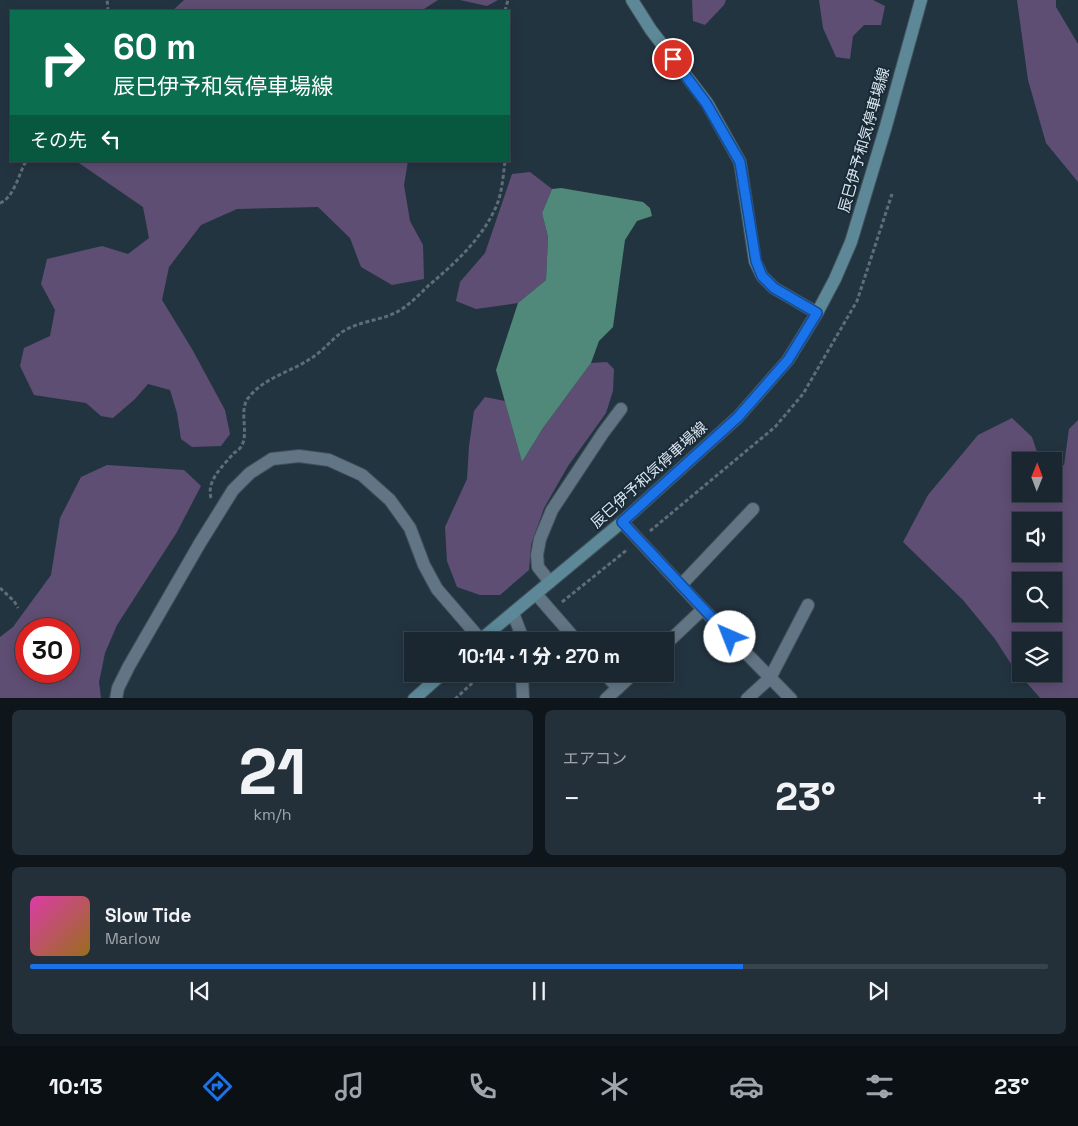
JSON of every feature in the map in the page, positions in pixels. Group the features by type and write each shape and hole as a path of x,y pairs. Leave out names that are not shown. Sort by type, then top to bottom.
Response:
{"main road":[{"path":"632,0 650,30 706,103 740,162 756,261 762,276 774,288 817,313"},
{"name":"辰巳伊予和気停車場線","path":"490,632 622,522 738,417 788,360 817,313 835,279 851,242 921,0"},
{"path":"414,698 433,682"}],"street":[{"path":"550,582 538,566 537,555 540,539 552,510 622,409"},
{"path":"116,698 118,688 129,666 233,490 250,473 272,459 299,456 329,460 362,475 390,500 410,528 424,565 437,589 473,632"},
{"path":"682,586 753,509"},
{"path":"622,522 791,698"},
{"path":"536,594 569,632"},
{"path":"747,698 770,678 808,605"},
{"path":"674,637 704,609"},
{"path":"513,613 520,632"},
{"path":"522,682 523,698"},
{"path":"612,682 618,688"},
{"path":"606,698 624,682"}],"path":[{"path":"0,203 4,202 14,189 26,162"},
{"path":"219,514 212,503 211,484 217,473 242,445 244,438 244,405 248,398 260,387 311,359 343,332 402,309 454,264 477,238 495,208 502,186 505,162"},
{"path":"0,588 14,601 18,608"},
{"path":"455,698 473,682"}],"shaded area":[{"path":"184,0 438,0 423,10 173,10"},
{"path":"460,0 498,0 487,6"},
{"path":"692,0 726,0 724,5 705,25 693,21"},
{"path":"819,0 873,0 885,6 881,25 864,25 853,36 850,59 836,57 823,28"},
{"path":"1017,0 1056,0 1056,7 1078,44 1078,182 1046,143 1028,80"},
{"path":"77,162 408,162 404,185 410,221 423,245 424,279 392,285 361,267 350,238 318,207 237,209 201,225 169,267 162,300 192,349 225,410 230,434 221,446 192,447 181,439 177,413 170,390 148,384 135,399 113,418 101,416 86,403 34,395 20,366 24,348 50,336 55,310 41,284 47,259 102,246 128,254 149,238 143,207"},
{"path":"530,172 552,189 542,213 548,237 546,280 518,303 476,309 456,301 460,282 485,253 512,174"},
{"path":"561,188 643,202 650,208 652,216 637,221 625,240 613,327 599,341 591,363 543,428 522,462 496,370 518,303 546,280 548,237 542,213 552,189"},
{"path":"607,362 614,369 613,391 606,413 568,466 544,508 531,545 529,570 500,595 480,595 457,587 447,561 445,527 467,479 474,411 485,397 505,401 522,462 543,428 591,363"},
{"path":"1012,418 1032,437 1037,452 1012,452 1012,502 1062,502 1062,466 1064,465 1069,429 1078,420 1078,698 1040,698 1026,682 1062,682 1062,632 1012,632 1012,665 995,639 963,600 903,542 928,495 978,435"},
{"path":"107,465 184,470 201,486 177,532 117,625 105,653 99,682 101,698 0,698 0,637 15,624 15,683 80,683 80,618 20,618 51,575 60,518 81,477"}],"route":[{"path":"673,59 706,103 740,162 756,261 762,276 774,288 817,313 788,360 738,417 622,522 730,637"}]}
